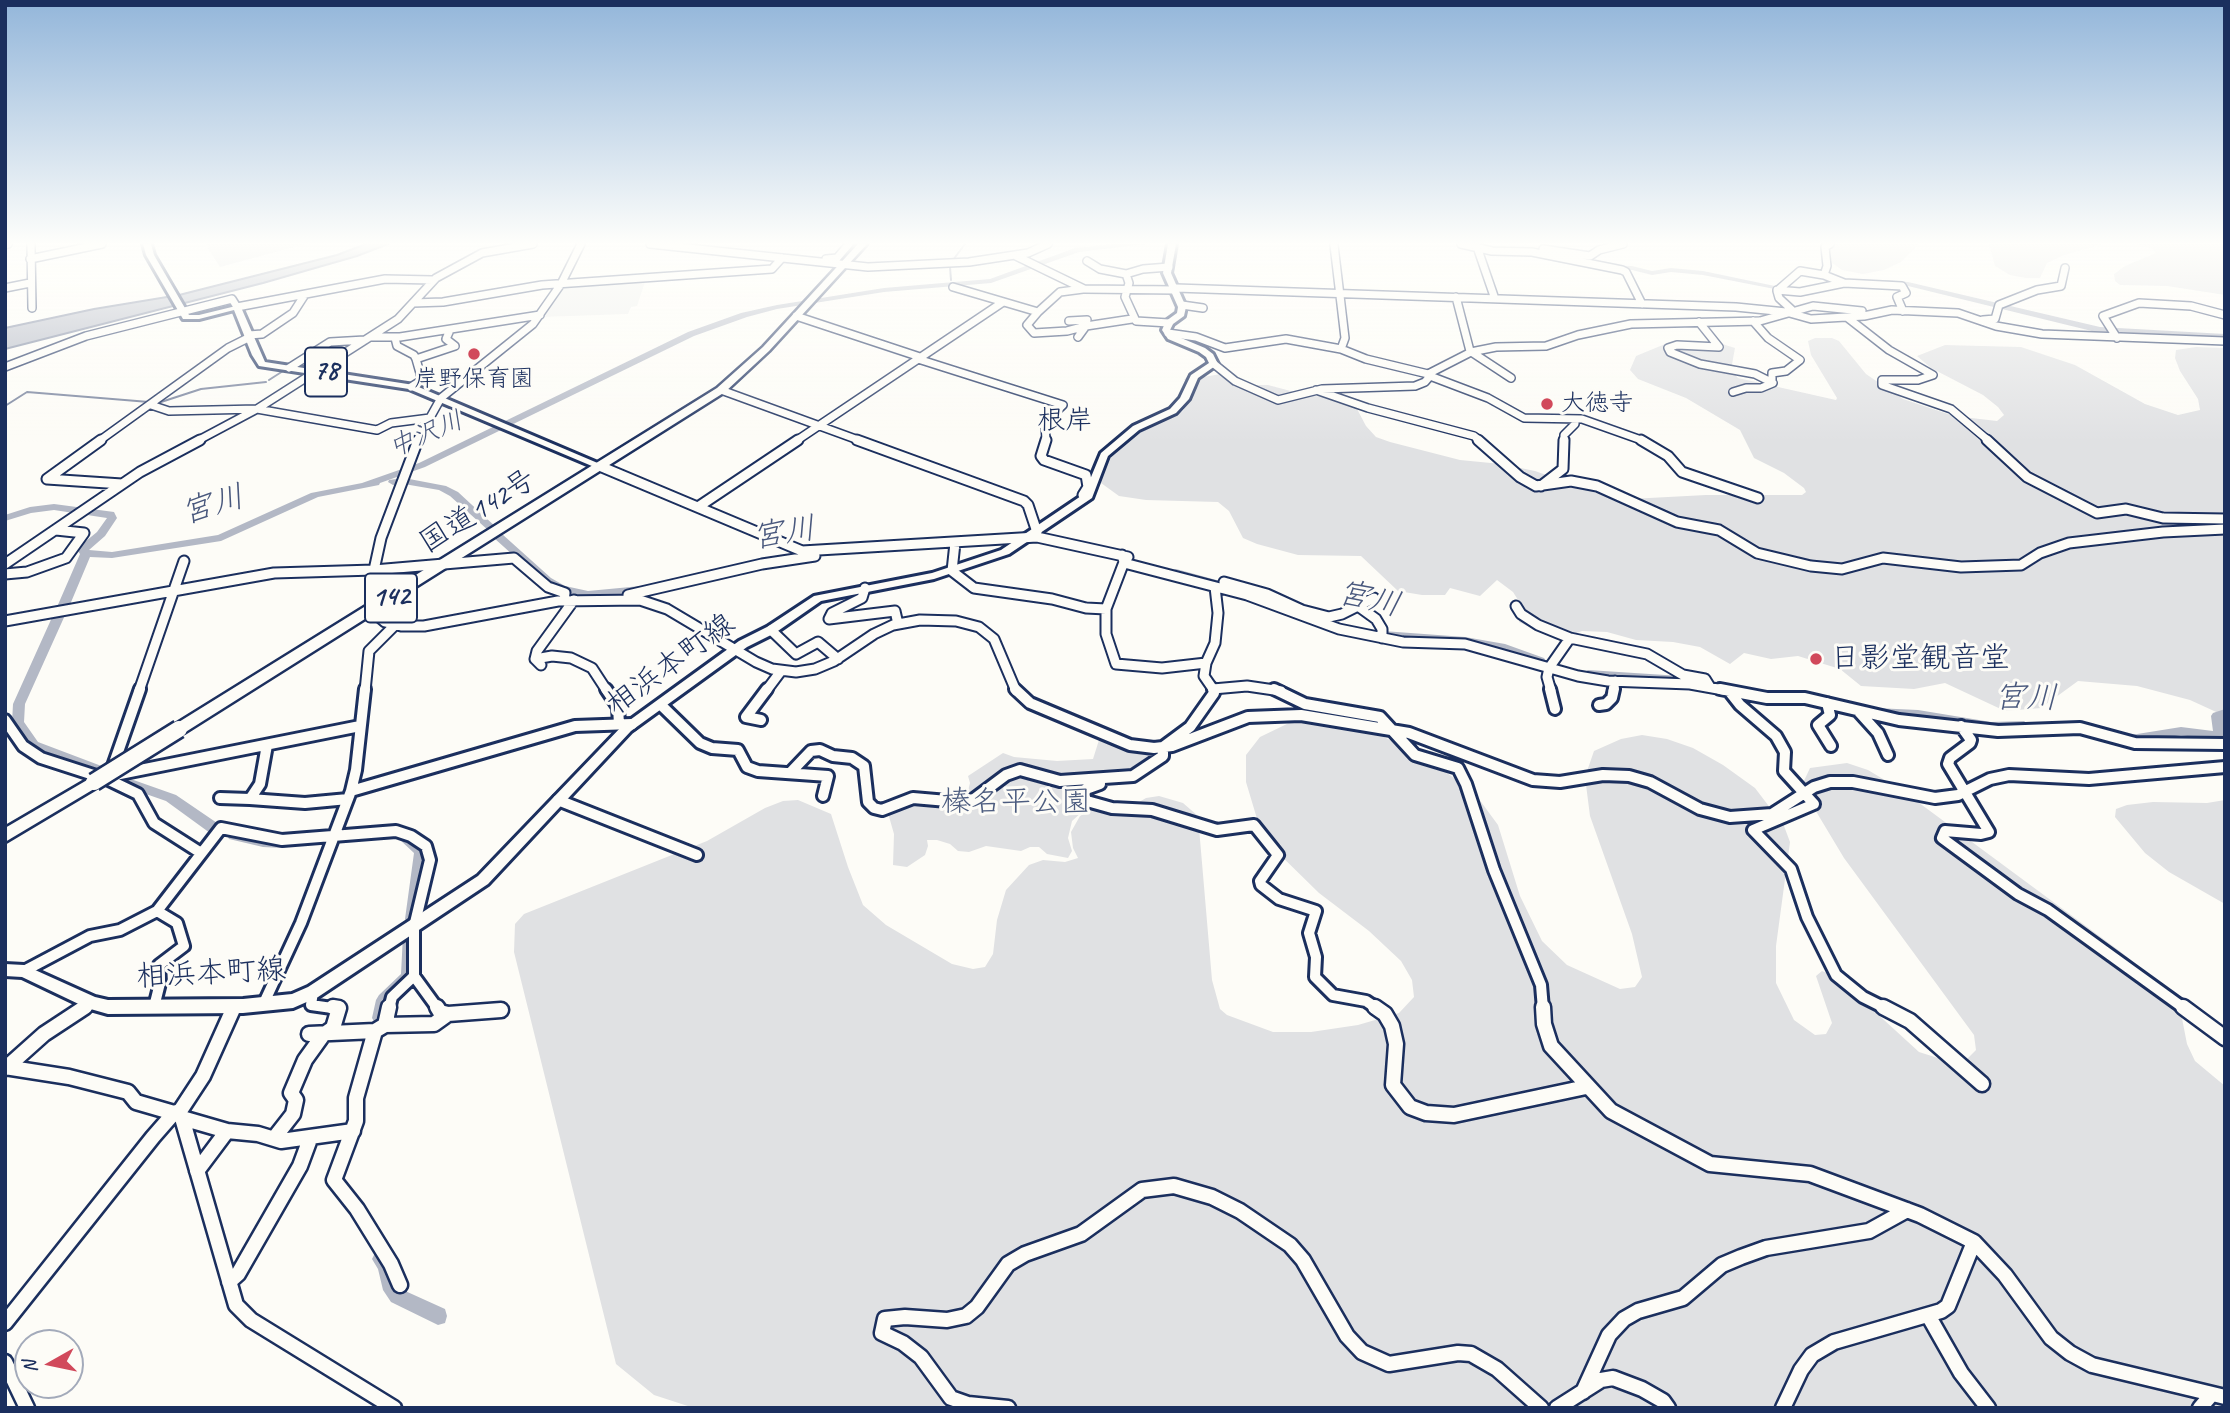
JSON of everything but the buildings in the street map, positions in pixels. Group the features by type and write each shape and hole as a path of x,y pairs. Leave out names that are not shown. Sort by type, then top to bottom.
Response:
{"highway":[{"name":"国道142号","path":"5,836 104,779 179,729 602,467 721,390 738,377 802,310"}],"main road":[{"path":"183,312 187,318 194,318 226,310"},
{"name":"78","path":"238,310 260,362 411,387 602,467"},
{"path":"1181,310 1168,328 1210,356 1214,364"},
{"name":"相浜本町線","path":"5,970 24,971 92,1003 108,1007 263,1005 293,1001 313,992 483,880 626,724 661,705 735,649 771,630 813,600 952,571 1025,540 1083,500 1093,490 1100,463 1107,451 1136,428 1173,411 1184,399 1194,377 1214,364"}],"street":[{"path":"122,484 47,479 228,348 249,336 262,334 295,310"},
{"path":"5,564 154,463 257,409 400,317 407,310"},
{"path":"543,310 530,328 441,398 430,418 402,476 374,570 371,610 383,621 394,626 432,625 569,600 621,598 784,559 1046,538 1212,583 1320,619 1413,643 1465,644 1615,681 1709,685"},
{"path":"698,507 991,310"},
{"path":"1031,310 1038,312"},
{"path":"1040,310 1027,325 1034,333 1066,331 1132,318"},
{"path":"1129,310 1137,322 1168,328 1223,347 1281,338 1341,349 1366,359 1429,375 1488,397 1524,418 1586,420 1641,438 1668,456 1682,472 1758,498"},
{"path":"1341,310 1345,338 1341,349"},
{"path":"1460,310 1471,352 1511,378"},
{"path":"1661,310 1669,323"},
{"path":"1775,310 1789,311 1800,317"},
{"path":"1767,320 1795,310"},
{"path":"1850,310 1876,313"},
{"path":"1982,320 1995,319 1997,310"},
{"path":"2114,334 2103,316 2119,310"},
{"path":"2206,310 2225,315"},
{"path":"1214,364 1236,381 1275,400 1316,390 1409,387 1423,383 1429,375 1471,352 1496,347 1540,347 1625,325 1783,321 1800,317 1848,317 1903,311 1960,313 1993,326 2030,333 2114,334 2225,341"},
{"path":"5,366 86,336 183,312"},
{"path":"289,368 330,342 395,338 540,315"},
{"path":"796,316 1063,405 1045,422 1046,443 1041,456 1044,460 1086,475 1088,487 1080,498 1083,500"},
{"path":"1848,317 1889,350 1933,375 1918,380 1882,380 1882,385 1951,410 1973,426 2027,477 2096,513 2126,509 2163,518 2225,519"},
{"path":"1069,321 1094,319 1100,323"},
{"path":"1753,321 1768,338 1800,360 1786,371 1772,373 1772,382"},
{"path":"1699,322 1719,347 1677,345 1668,348 1670,352 1700,364 1755,374 1772,382"},
{"path":"1078,337 1086,326"},
{"path":"416,359 455,346 446,339 450,330"},
{"path":"395,338 397,346 414,355 416,359 422,380 411,387"},
{"path":"1733,393 1746,388 1761,388 1772,382"},
{"path":"721,390 1024,501 1028,505 1025,540"},
{"path":"1316,390 1368,408 1474,436 1520,477 1540,486 1564,481 1587,483 1677,522 1719,530 1744,547 1769,558 1811,566 1842,569 1883,558 1961,567 2021,565 2040,552 2069,543 2163,532 2225,529"},
{"path":"150,405 169,411 257,409 377,430 391,423 430,418"},
{"path":"1540,486 1563,469 1564,435 1575,424 1575,419"},
{"path":"602,467 802,551 954,546 1025,540"},
{"path":"5,574 30,571 66,558 84,533 55,530"},
{"path":"954,546 952,571 974,588 1052,599 1086,608 1106,609"},
{"path":"5,621 274,573 374,570 519,555 548,587 565,593 569,600"},
{"path":"1123,559 1106,609 1106,634 1116,664 1162,668 1206,663"},
{"path":"104,779 184,561"},
{"path":"1163,747 1190,727 1214,693 1204,676 1214,643 1218,613 1212,583"},
{"path":"865,588 862,597 832,613 829,620 895,611 898,624"},
{"path":"621,598 662,606 756,662 781,671 806,671 838,659 874,634 898,624 941,620 979,627 998,644 1015,690 1030,703 1120,742 1138,746 1163,747 1183,743 1233,721 1262,714 1301,715 1391,729 1432,741 1525,779 1560,782 1603,775 1629,776 1650,782 1700,809 1730,817 1772,814 1822,784 1842,782 1924,797 1943,797 1965,792 1990,779 2009,775 2089,779 2225,767"},
{"path":"1320,619 1335,616 1374,598"},
{"path":"220,797 305,803 350,795 575,726 626,724 592,668 570,658 538,662 537,650 569,600"},
{"path":"1359,606 1371,612 1382,636"},
{"path":"1516,606 1531,621 1570,638 1647,654 1683,675 1729,691 1767,698 1805,698 1899,720 2005,731 2080,728 2135,743 2225,744"},
{"path":"263,1005 301,923 350,795 369,651 394,626"},
{"path":"771,630 796,654 818,642 838,659"},
{"path":"1555,709 1547,677 1558,652 1570,638"},
{"path":"761,720 747,717 781,671"},
{"path":"1599,705 1606,704 1612,698 1615,681"},
{"path":"1213,689 1247,686 1279,691 1304,704 1380,718 1415,755 1458,768 1466,784 1494,870 1541,985 1544,1024 1551,1046 1611,1111 1710,1164 1810,1174 1907,1210 1974,1242 2004,1275 2051,1338 2070,1353 2092,1366 2218,1396"},
{"path":"1729,691 1740,705 1776,736 1785,752 1784,771 1813,801 1814,804 1809,808 1753,830 1791,869 1807,917 1832,969 1843,983 1863,997 1910,1021 1982,1084"},
{"path":"1827,703 1830,715 1818,725 1831,747"},
{"path":"661,705 700,743 712,748 738,750 743,764 758,771 828,776 823,796"},
{"path":"1859,712 1878,733 1888,755"},
{"path":"5,720 17,739 33,754 138,794 154,823 201,853"},
{"path":"104,779 360,726"},
{"path":"1961,726 1971,740 1970,743 1950,758 1948,764 1987,823 1989,832 1981,834 1945,831 1942,838 1947,844 2018,894 2048,910 2225,1038"},
{"path":"250,799 260,784 267,745"},
{"path":"790,773 814,751 857,760 864,766 868,802 874,808 882,810 913,799 959,802 974,799 1006,775 1020,770 1060,781 1127,777 1139,773 1163,756 1163,747"},
{"path":"1127,777 1122,782 1089,786 1083,796 1091,804 1152,810 1211,829 1251,825 1268,842 1278,859 1265,874 1261,885 1279,899 1316,911 1310,933 1316,957 1315,977 1333,995 1366,1002 1385,1014 1392,1026 1396,1044 1393,1086 1410,1107 1426,1113 1454,1115 1586,1087"},
{"path":"558,800 697,855"},
{"path":"24,971 90,936 120,930 157,911 216,832 224,828 272,839 396,831 411,835 426,846 430,860 414,927 414,976 437,1009 448,1014 500,1010"},
{"path":"154,1007 160,983 159,965 184,946 180,926 157,911"},
{"path":"400,1285 391,1264 357,1209 334,1184 334,1175 353,1131 356,1098 392,997 414,976"},
{"path":"275,1137 293,1114 296,1100 291,1093 305,1060 333,1028 339,1008 311,1005 313,992"},
{"path":"6,1067 44,1034 92,1003"},
{"path":"5,1323 179,1114 203,1076 234,1007"},
{"path":"309,1034 434,1024 448,1014"},
{"path":"6,1067 69,1077 128,1092 136,1102 227,1131 275,1137 281,1141 353,1131"},
{"path":"179,1114 236,1305 251,1320 394,1408"},
{"path":"197,1171 227,1131"},
{"path":"229,1282 238,1274 300,1166 310,1139"},
{"path":"1007,1408 968,1404 951,1398 921,1357 903,1343 883,1333 882,1324 885,1319 905,1317 947,1320 966,1316 977,1307 1008,1264 1025,1254 1080,1234 1142,1190 1174,1186 1240,1210 1290,1245 1303,1260 1347,1336 1362,1352 1389,1364 1458,1353 1471,1354 1497,1369 1541,1408"},
{"path":"1583,1392 1609,1335 1624,1319 1638,1311 1683,1298 1722,1265 1741,1257 1766,1248 1869,1231 1907,1210"},
{"path":"1783,1408 1801,1370 1812,1355 1835,1342 1928,1315 1948,1306 1974,1242"},
{"path":"1928,1315 1961,1373 1988,1408"},
{"path":"5,1362 27,1408"},
{"path":"1557,1408 1601,1380 1613,1378 1642,1389 1663,1401 1668,1408"},
{"path":"2200,1408 2218,1396"}],"shaded area":[{"path":"90,310 158,310 5,349 5,328"},
{"path":"547,310 630,310 628,314 542,317"}],"green space":[{"path":"1815,338 1832,338 1839,341 1866,374 1903,399 1954,416 1997,421 2004,415 1998,407 1983,395 1931,368 1917,356 1945,345 2021,347 2075,365 2145,404 2178,415 2200,410 2198,399 2180,371 2175,358 2176,350 2196,347 2225,348 2225,716 2190,700 2137,686 2078,681 2041,708 2005,711 1945,683 1914,689 1861,686 1840,669 1798,656 1771,659 1744,653 1730,664 1700,647 1636,640 1607,632 1582,631 1557,640 1519,622 1520,603 1513,592 1497,580 1480,596 1450,588 1445,595 1398,591 1361,556 1298,555 1257,544 1243,538 1229,511 1218,502 1146,500 1119,496 1101,483 1096,475 1122,442 1183,411 1195,386 1184,380 1189,374 1203,377 1221,374 1232,385 1268,385 1306,395 1333,398 1356,407 1366,426 1376,437 1390,442 1460,460 1535,471 1608,497 1630,499 1706,495 1802,495 1806,492 1804,488 1784,473 1754,458 1740,430 1686,398 1638,379 1630,370 1636,356 1670,342 1716,342 1735,348 1731,370 1738,378 1836,400 1811,355 1808,341"},
{"name":"榛名平公園","path":"1319,721 1351,726 1382,736 1433,762 1476,795 1498,825 1520,896 1542,941 1567,965 1620,989 1635,987 1642,977 1632,934 1590,816 1585,777 1594,751 1621,739 1642,735 1667,739 1693,748 1723,765 1755,788 1784,826 1790,842 1776,946 1776,983 1794,1020 1815,1035 1826,1034 1832,1023 1816,976 1822,971 1837,977 1919,1052 1955,1060 1967,1059 1976,1050 1974,1035 1844,858 1817,813 1803,783 1810,768 1847,763 1868,770 1903,791 2121,952 2158,982 2180,1008 2187,1044 2195,1061 2225,1086 2225,1408 694,1408 654,1395 616,1364 514,952 515,924 524,914 707,841 765,808 783,801 798,800 831,814 863,905 886,925 952,964 973,969 985,967 993,954 997,920 1006,890 1029,865 1043,860 1065,862 1078,858 1073,848 1071,832 1080,816 1089,811 1082,812 1072,821 1068,838 1072,851 1068,858 1047,854 1039,847 1021,851 986,846 969,852 958,851 950,844 937,840 927,840 925,855 907,867 893,865 894,834 886,806 912,795 966,799 970,783 968,776 1003,753 1014,757 1057,761 1093,759 1099,740 1126,750 1158,753 1136,771 1083,791 1102,808 1091,811 1134,805 1146,798 1159,796 1183,803 1198,816 1212,980 1220,1009 1227,1015 1273,1032 1311,1032 1358,1025 1399,1013 1414,997 1412,980 1401,961 1369,931 1319,893 1270,845 1258,822 1246,782 1246,755 1260,737 1291,722"},
{"path":"2225,800 2225,904 2169,872 2145,853 2115,817 2116,809 2127,805"}],"waterway":[{"name":"中沢川","path":"366,484 422,465 691,334 765,310"},
{"name":"中沢川","path":"2016,310 2100,330 2225,337"},
{"path":"269,380 283,371"},
{"path":"158,403 201,389 266,382"},
{"path":"5,406 27,392 149,402"},
{"name":"宮川","path":"393,482 404,481 442,488 454,494 493,529"},
{"name":"宮川","path":"86,553 112,555 221,538 315,495 375,483"},
{"name":"宮川","path":"5,518 30,510 54,507 110,514 112,518 101,534 85,546 83,551 86,553"},
{"name":"宮川","path":"498,536 547,580 562,589 588,594 641,589"},
{"path":"63,607 86,553"},
{"name":"宮川","path":"1176,572 1216,583"},
{"path":"60,613 19,704 18,723 34,745 107,773"},
{"name":"宮川","path":"1383,635 1465,641 1505,648 1540,661"},
{"name":"宮川","path":"1588,674 1696,681"},
{"name":"宮川","path":"1875,712 1918,714 1991,726 2024,725"},
{"name":"宮川","path":"2131,739 2181,731 2220,737 2217,716 2225,713"},
{"path":"125,782 171,798 215,829"},
{"path":"234,835 263,842 282,843"},
{"path":"405,838 421,851 412,919"},
{"path":"380,1018 384,1000 408,977 410,935"},
{"path":"381,1259 386,1266 389,1284 397,1296 438,1316"}],"place":[{"name":"岸野保育園","path":"474,354"},
{"name":"大徳寺","path":"1547,404"},
{"name":"日影堂観音堂","path":"1816,659"}],"district":[{"name":"根岸","path":"1065,422"}]}
